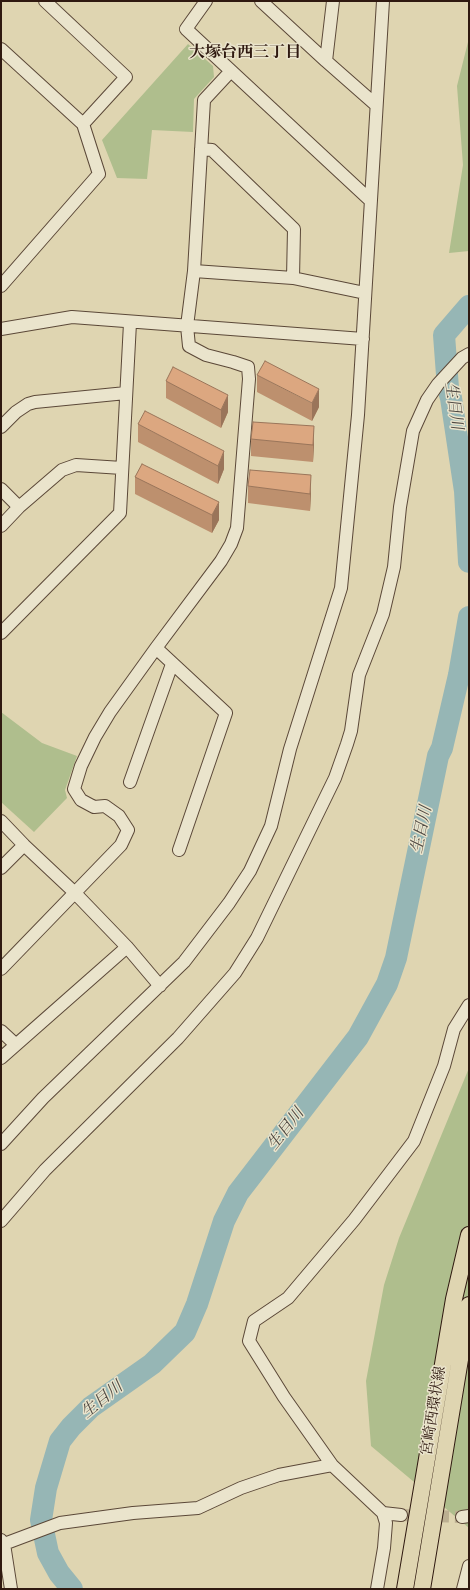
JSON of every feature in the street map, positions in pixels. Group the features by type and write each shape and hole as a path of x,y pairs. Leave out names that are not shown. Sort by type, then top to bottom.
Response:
{"main road":[{"name":"宮崎西環状線","path":"405,1589 454,1299 469,1235"},
{"name":"宮崎西環状線","path":"422,1589 469,1305"}],"street":[{"path":"45,1 126,77 83,124"},
{"path":"206,1 186,29 230,72 371,201"},
{"path":"261,1 326,61 376,104"},
{"path":"326,61 333,1"},
{"path":"1,1144 43,1098 184,962 229,903 250,871 271,826 290,749 341,588 358,415 383,1"},
{"path":"1,49 83,124 98,174 1,286"},
{"path":"1,969 121,845 128,830 119,816 105,806 94,807 81,800 74,789 81,766 106,718 221,561 231,544 237,528 249,379 248,367 206,355 189,346 187,326 194,271 204,100 230,72"},
{"path":"201,149 212,150 294,229 293,278"},
{"path":"194,271 293,278 365,293"},
{"path":"1,328 72,317 130,323 363,339"},
{"path":"1,633 120,513 130,323"},
{"path":"1,1221 45,1170 178,1038 235,973 257,938 335,778 347,744 351,731 359,675 383,614 394,567 400,506 413,431 427,400 438,384 462,358 469,354"},
{"path":"1,426 16,412 28,404 35,402 126,392"},
{"path":"1,526 62,470 76,465 122,468"},
{"path":"1,489 19,508"},
{"path":"156,648 226,713 179,850"},
{"path":"130,782 172,664"},
{"path":"1,822 74,892 126,947 160,986"},
{"path":"1,868 24,845"},
{"path":"1,1058 126,947"},
{"path":"377,1589 384,1548 386,1523 382,1513 332,1465 284,1397 249,1340 254,1321 288,1298 354,1220 414,1141 444,1066 454,1029 469,1005"},
{"path":"1,1031 15,1044"},
{"path":"11,1589 2,1542 60,1523 132,1513 198,1508 241,1488 271,1478 300,1470 332,1465"},
{"path":"382,1513 400,1515"},
{"path":"463,1589 469,1566"}],"green space":[{"path":"469,38 469,251 449,253 463,165 457,86"},
{"path":"188,44 213,66 214,77 194,99 193,132 152,130 147,179 117,178 102,140"},
{"path":"1,712 42,743 77,756 65,790 67,798 34,832 1,802"},
{"path":"469,1068 469,1528 371,1446 366,1381 384,1285 399,1238"}],"building":[{"path":"265,361 319,389 312,403 257,375"},
{"path":"173,367 228,395 221,410 166,381"},
{"path":"145,411 224,451 218,466 138,424"},
{"path":"253,422 314,426 313,445 251,439"},
{"path":"142,464 219,502 212,515 135,477"},
{"path":"250,470 311,475 310,494 248,486"}],"waterway":[{"name":"生目川","path":"469,306 444,335 448,388 451,398 465,491 469,562"},
{"name":"生目川","path":"72,1589 59,1573 48,1553 41,1520 46,1488 60,1441 71,1427 91,1407 152,1364 185,1332 197,1304 224,1221 238,1193 358,1037 387,984 396,958 438,756 442,748 459,675 469,617"}],"tunnel":[{"path":"401,1515 462,1517"}],"district":[{"name":"大塚台西三丁目","path":"245,54"}]}
